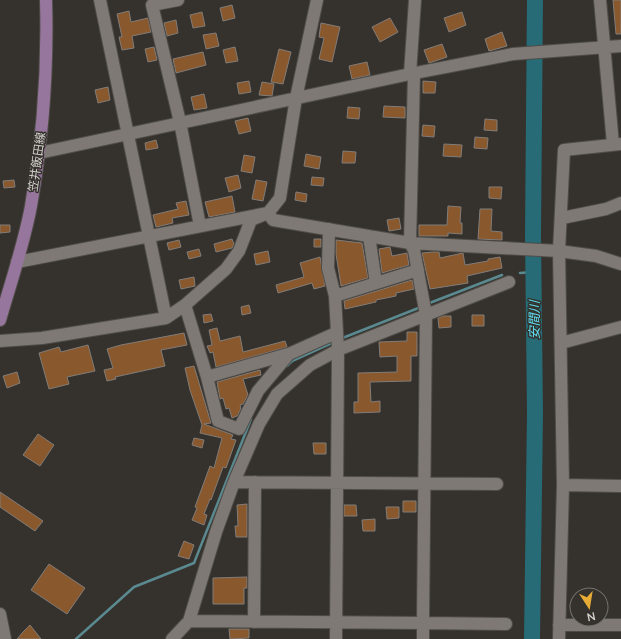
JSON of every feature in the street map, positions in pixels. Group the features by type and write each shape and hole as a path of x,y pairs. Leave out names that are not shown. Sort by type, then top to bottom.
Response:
{"main road":[{"name":"笠井飯田線","path":"0,320 17,262 30,207 39,153 47,58 46,0"}],"street":[{"path":"100,0 166,318"},
{"path":"178,0 152,6 180,122 200,226"},
{"path":"0,341 42,338 166,318 185,305 226,269 239,251 252,220 268,213 280,198 296,98 317,0"},
{"path":"415,0 412,74 410,243 414,250 425,309 423,639"},
{"path":"559,639 563,485 561,343 556,251 562,218 564,150 617,144 604,47 600,0"},
{"path":"39,153 180,122 513,54 621,46"},
{"path":"562,218 606,209 621,203"},
{"path":"17,262 268,213"},
{"path":"268,213 273,220 410,243 556,251 596,256 621,264"},
{"path":"329,229 328,268 335,296 338,348 336,639"},
{"path":"369,236 376,283"},
{"path":"335,296 418,270"},
{"path":"172,639 189,621 216,532 234,482 259,424 277,394 310,365 338,348 425,309 509,282"},
{"path":"185,305 207,377 218,421 239,429 258,390 289,354"},
{"path":"561,343 621,327"},
{"path":"207,377 289,354 336,334"},
{"path":"234,482 424,482 497,484"},
{"path":"254,622 255,482"},
{"path":"563,485 621,486"},
{"path":"0,614 5,639"},
{"path":"189,621 506,624"},
{"path":"559,625 621,625"}],"building":[{"path":"613,0 621,0 621,34 616,34"},
{"path":"232,5 235,18 223,21 220,8"},
{"path":"129,11 131,22 148,18 151,32 132,36 134,48 122,50 119,37 122,37 117,14"},
{"path":"202,12 205,26 193,28 190,15"},
{"path":"462,12 466,25 449,32 444,18"},
{"path":"390,18 398,32 380,42 372,27"},
{"path":"176,20 178,33 167,36 164,23"},
{"path":"321,23 340,27 332,62 319,59 324,38 319,37"},
{"path":"502,32 507,46 489,51 485,39"},
{"path":"216,33 219,46 206,49 203,35"},
{"path":"442,44 447,57 429,63 424,50"},
{"path":"154,47 157,60 148,62 145,49"},
{"path":"235,47 238,61 226,63 223,50"},
{"path":"279,49 291,52 283,84 271,82"},
{"path":"203,52 206,65 176,73 173,59"},
{"path":"367,62 370,75 352,79 349,66"},
{"path":"249,81 251,92 239,94 237,83"},
{"path":"423,81 436,82 435,93 423,93"},
{"path":"262,82 274,84 272,96 259,95"},
{"path":"108,87 110,100 98,103 95,90"},
{"path":"204,94 207,108 194,110 191,97"},
{"path":"384,106 405,107 405,118 383,117"},
{"path":"348,107 360,108 359,119 347,118"},
{"path":"248,118 251,131 239,134 235,121"},
{"path":"485,119 497,120 497,131 484,130"},
{"path":"423,125 435,126 434,137 422,136"},
{"path":"475,137 488,138 487,149 474,148"},
{"path":"156,140 158,148 146,150 145,143"},
{"path":"444,144 462,145 461,157 443,156"},
{"path":"343,151 356,152 355,163 342,163"},
{"path":"306,154 321,157 319,169 304,166"},
{"path":"244,155 255,157 252,173 241,171"},
{"path":"238,175 241,188 229,192 225,178"},
{"path":"312,177 324,178 323,186 311,185"},
{"path":"14,180 15,187 4,188 3,181"},
{"path":"256,180 267,182 263,201 252,199"},
{"path":"489,187 502,187 501,199 489,198"},
{"path":"296,192 307,194 306,202 295,200"},
{"path":"232,196 235,212 209,217 205,202"},
{"path":"186,201 189,215 172,218 173,223 156,227 153,215 178,209 176,203"},
{"path":"448,206 461,207 460,223 462,223 462,234 448,233 448,236 419,236 419,225 447,225"},
{"path":"480,209 492,209 491,231 502,232 502,240 478,239"},
{"path":"399,218 401,229 389,231 387,220"},
{"path":"0,225 10,225 10,232 0,233"},
{"path":"232,239 234,244 232,248 216,252 214,244"},
{"path":"314,239 321,239 321,247 314,247"},
{"path":"179,240 181,247 169,250 167,243"},
{"path":"336,240 362,243 368,278 341,286 336,254"},
{"path":"390,247 392,256 407,253 409,265 382,273 379,249"},
{"path":"199,249 201,256 189,259 187,252"},
{"path":"268,251 270,262 256,265 254,254"},
{"path":"439,252 440,258 463,253 465,265 488,261 488,259 500,257 502,268 467,276 468,283 430,289 422,253"},
{"path":"320,257 325,286 314,289 312,283 278,293 276,285 304,277 300,263"},
{"path":"194,277 195,286 181,289 179,280"},
{"path":"412,280 414,289 396,293 396,296 376,300 376,302 345,309 344,301"},
{"path":"249,305 251,313 242,315 241,307"},
{"path":"211,314 213,321 204,323 203,315"},
{"path":"472,315 484,315 484,326 472,326"},
{"path":"443,316 451,316 451,327 439,328 438,318"},
{"path":"217,328 220,341 240,336 243,352 285,341 287,347 216,367 213,352 210,353 207,346 212,345 209,330"},
{"path":"407,332 417,332 417,356 411,356 411,381 370,382 371,402 380,401 380,412 354,413 354,402 358,402 358,373 397,372 397,356 380,357 379,342 407,341"},
{"path":"184,333 187,345 161,350 165,366 115,377 116,379 107,381 104,370 113,368 107,349"},
{"path":"88,345 95,371 67,377 69,384 49,389 39,353 59,347 61,352"},
{"path":"194,366 211,423 204,424 233,435 231,439 236,440 226,468 223,467 211,500 210,499 204,514 207,515 204,525 192,520 197,508 195,507 210,466 214,468 222,438 200,433 202,425 190,390 185,368"},
{"path":"260,370 261,375 243,379 248,395 243,404 240,405 241,409 237,416 232,418 229,408 226,409 223,398 220,399 217,382"},
{"path":"17,372 20,383 7,388 3,376"},
{"path":"38,434 54,445 40,466 23,455"},
{"path":"194,438 204,440 202,448 192,445"},
{"path":"313,443 326,443 326,454 314,454"},
{"path":"0,492 43,521 35,531 0,507"},
{"path":"403,501 416,501 416,512 403,512"},
{"path":"247,504 247,537 236,537 235,526 238,526 237,505"},
{"path":"344,505 356,505 357,516 344,516"},
{"path":"386,507 399,507 399,518 387,519"},
{"path":"375,519 375,531 363,531 362,520"},
{"path":"184,541 194,545 189,559 178,556"},
{"path":"49,564 85,588 67,614 31,590"},
{"path":"247,577 247,588 244,588 244,604 213,604 213,578"},
{"path":"30,625 41,639 17,639 23,632"},
{"path":"229,629 249,629 249,638 230,639"}],"waterway":[{"name":"安間川","path":"532,639 535,413 533,234 535,0"},
{"path":"520,273 533,272"},
{"path":"427,304 502,275"},
{"path":"340,339 421,307"},
{"path":"287,366 292,361 334,342"},
{"path":"76,639 134,587 194,563 251,419"}]}
